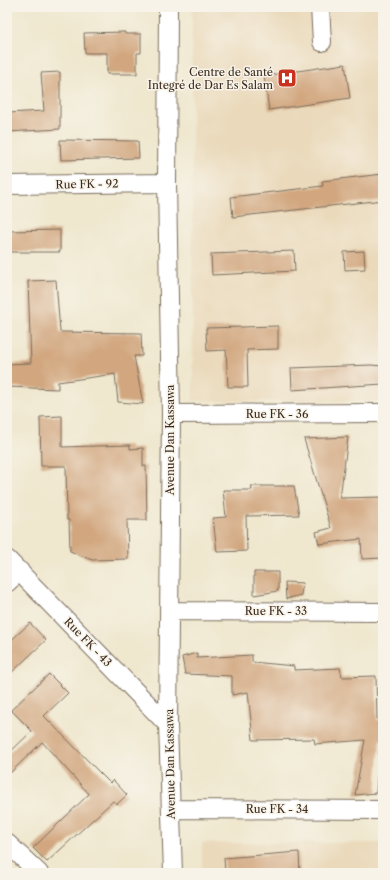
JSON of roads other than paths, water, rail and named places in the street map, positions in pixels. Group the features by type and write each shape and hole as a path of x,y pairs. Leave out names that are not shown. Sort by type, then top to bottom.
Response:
{"street":[{"name":"Avenue Dan Kassawa","path":"168,7 167,183 171,414 168,725 173,873"},
{"path":"320,7 322,42"},
{"name":"Rue FK - 92","path":"7,185 167,183"},
{"name":"Rue FK - 36","path":"171,414 383,413"},
{"name":"Rue FK - 43","path":"7,559 168,725"},
{"path":"7,584 20,571"},
{"name":"Rue FK - 33","path":"169,611 383,612"},
{"name":"Rue FK - 34","path":"171,809 383,810"},
{"path":"7,843 39,873"}],"place":[{"name":"Centre de Santé Integré de Dar Es Salam","path":"287,78"}]}
